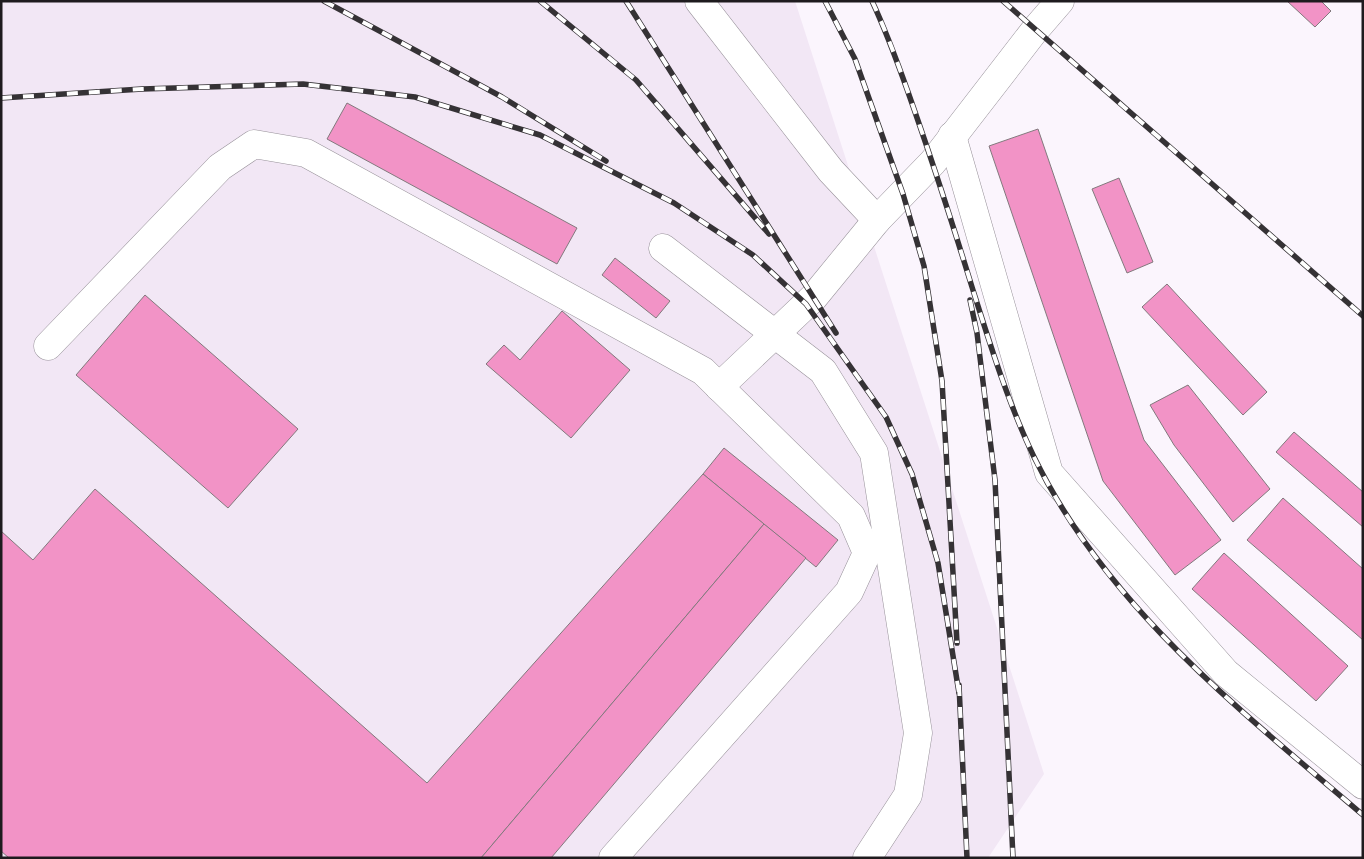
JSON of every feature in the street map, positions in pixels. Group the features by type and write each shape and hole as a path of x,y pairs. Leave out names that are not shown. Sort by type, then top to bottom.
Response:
{"street":[{"path":"699,1 831,170 877,220"},
{"path":"719,387 814,297 877,220 933,162 1060,1"},
{"path":"952,136 1049,473 1226,673 1363,785"},
{"path":"48,346 220,167 254,144 306,153 704,371 850,516 867,553 849,592 613,858"},
{"path":"663,248 823,371 874,453 918,733 908,795 867,858"}],"shaded area":[{"path":"1,1 795,1 1044,774 988,858 1,858"}],"building":[{"path":"1287,1 1321,1 1331,11 1315,27"},
{"path":"347,103 577,228 557,264 327,139"},
{"path":"1038,129 1144,440 1221,540 1175,575 1103,481 989,146"},
{"path":"1119,178 1153,262 1127,273 1092,189"},
{"path":"615,258 670,301 656,318 602,275"},
{"path":"1167,284 1267,392 1243,415 1142,307"},
{"path":"145,295 298,429 228,508 76,375"},
{"path":"562,311 630,370 571,438 486,364 504,345 520,360"},
{"path":"1188,385 1270,489 1233,522 1174,445 1150,405"},
{"path":"1294,432 1363,492 1363,527 1276,452"},
{"path":"724,448 838,540 816,567 703,474"},
{"path":"703,474 764,524 481,858 9,858 1,851 1,531 33,560 95,489 427,783"},
{"path":"1283,498 1363,569 1363,640 1247,540"},
{"path":"764,524 806,558 551,858 481,858"},
{"path":"1224,553 1348,666 1316,701 1192,589"}],"railway":[{"path":"324,1 502,97 606,161"},
{"path":"540,1 636,80 769,234"},
{"path":"626,1 836,333"},
{"path":"825,1 855,59 903,194 924,266 942,381 957,643"},
{"path":"872,1 917,116 1008,395 1034,457 1064,511 1099,561 1137,608 1179,652 1224,695 1363,815"},
{"path":"1003,1 1363,316"},
{"path":"1,98 142,89 303,84 415,97 540,135 674,203 753,255 806,304 886,417 912,474 938,563 959,693"},
{"path":"970,300 977,333 995,480 1013,858"},
{"path":"959,685 967,858"}]}
